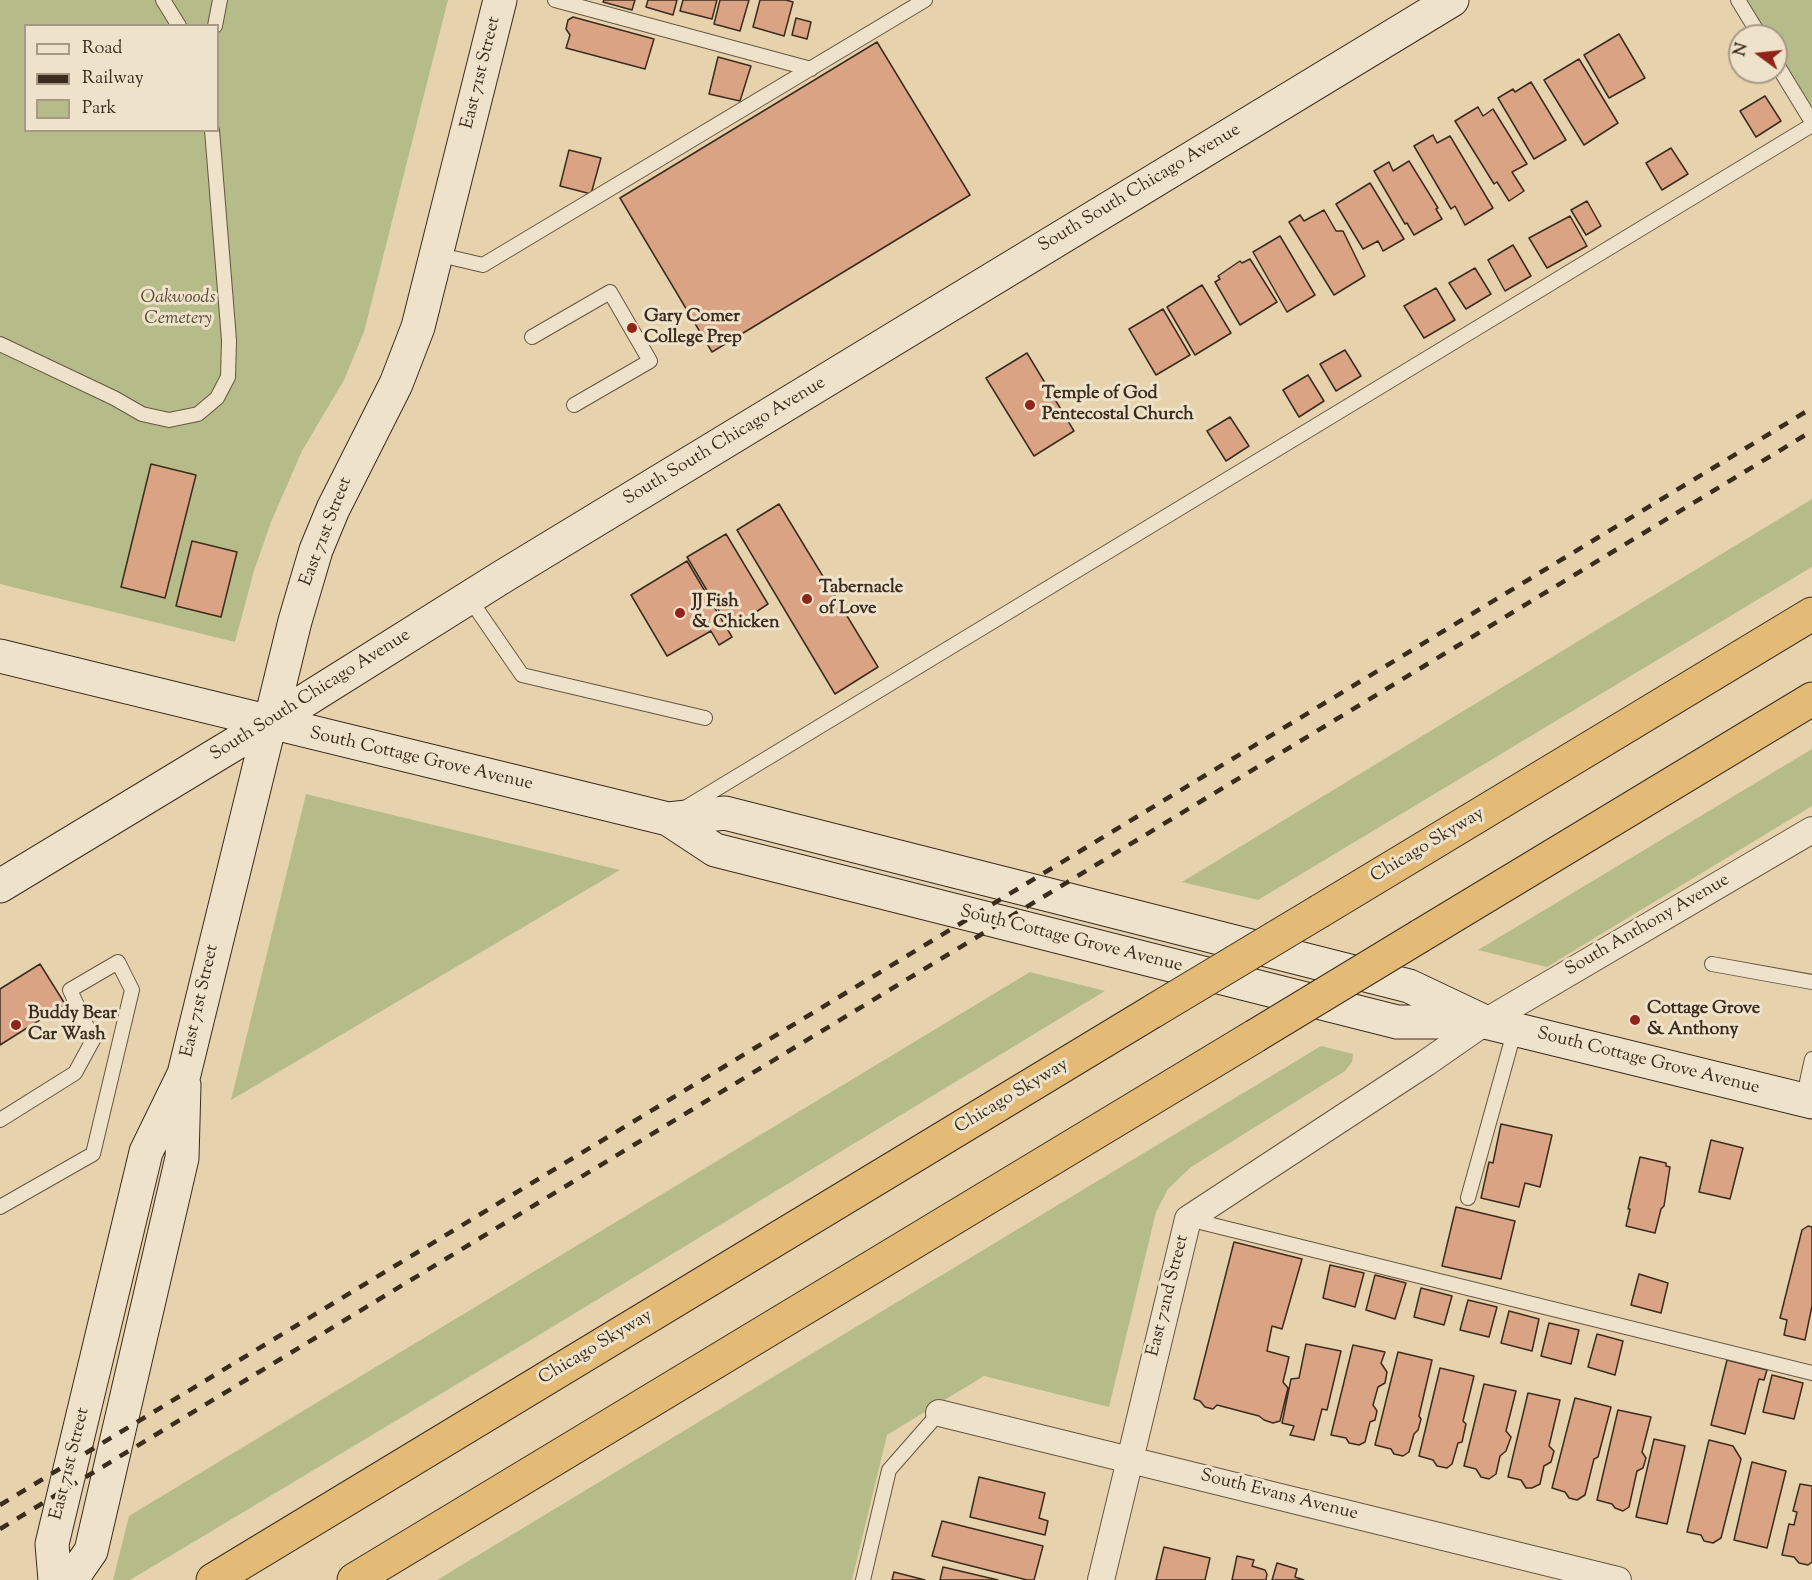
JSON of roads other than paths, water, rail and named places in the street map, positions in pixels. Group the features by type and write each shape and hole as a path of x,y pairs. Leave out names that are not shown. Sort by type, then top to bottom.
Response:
{"highway":[{"name":"Chicago Skyway","path":"213,1580 1812,614"},
{"path":"354,1580 1812,699"}],"main road":[{"name":"East 71st Street","path":"71,1580 91,1551 182,1158 184,1074 295,621 316,550 344,485 396,384 418,327 500,0"},
{"name":"South South Chicago Avenue","path":"0,886 1452,0"},
{"name":"South Cottage Grove Avenue","path":"0,657 668,819 715,850 1397,1022 1500,1026 1807,1101"},
{"name":"East 71st Street","path":"55,1580 52,1544 146,1152 184,1074"}],"street":[{"name":"South Anthony Avenue","path":"1500,1026 1812,830"},
{"name":"East 72nd Street","path":"1101,1580 1188,1219 1426,1063 1500,1026"},
{"name":"South Evans Avenue","path":"939,1413 1618,1580"}],"lane":[{"path":"163,0 178,24"},
{"path":"215,24 220,0"},
{"path":"555,0 811,69"},
{"path":"436,254 483,265 925,0"},
{"path":"1738,0 1753,24"},
{"path":"668,819 1812,123 1788,83"},
{"path":"0,344 114,398 142,414 169,420 198,414 217,398 228,377 229,340 212,132"},
{"path":"532,337 610,292 650,361 574,405"},
{"path":"469,598 522,675 705,718"},
{"path":"0,1120 75,1073 93,1040 70,990 118,962 132,990 93,1154 0,1207"},
{"path":"1712,964 1812,982"},
{"path":"1468,1198 1500,1026"},
{"path":"1807,1101 1812,1059"},
{"path":"1188,1219 1812,1373"},
{"path":"863,1580 889,1470 939,1413"}],"railway":[{"path":"0,1505 1812,408"},
{"path":"0,1529 1812,431"}],"place":[{"name":"Gary Comer College Prep","path":"632,328"},
{"name":"Temple of God Pentecostal Church","path":"1030,405"},
{"name":"Tabernacle of Love","path":"807,599"},
{"name":"JJ Fish & Chicken","path":"680,613"},
{"name":"Cottage Grove & Anthony","path":"1635,1020"},
{"name":"Buddy Bear Car Wash","path":"16,1025"}],"park label":[{"name":"Oakwoods Cemetery","path":"178,309"}]}
